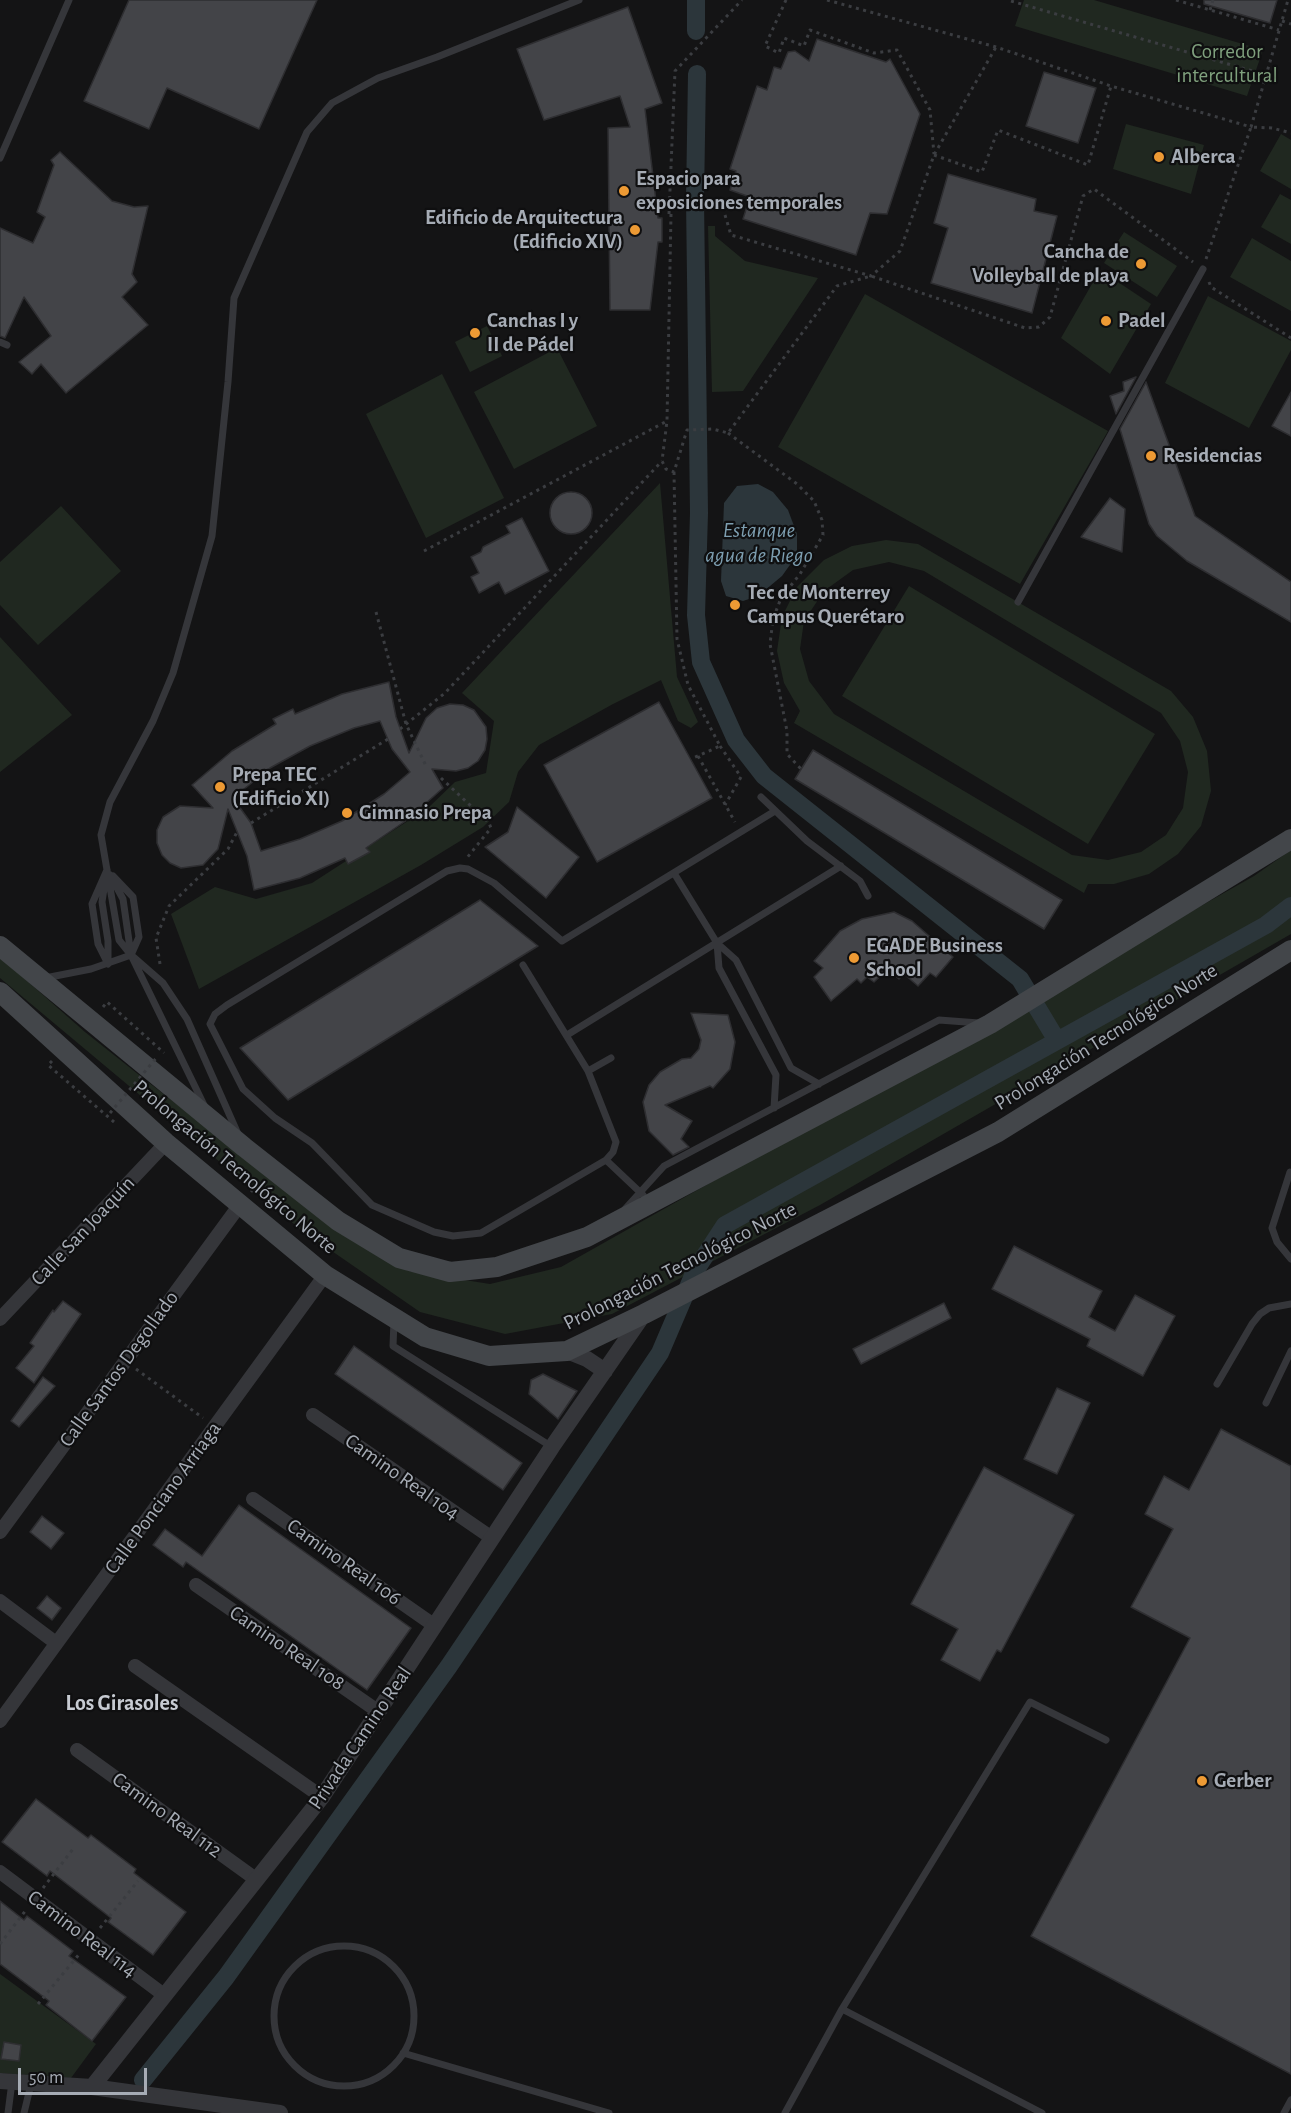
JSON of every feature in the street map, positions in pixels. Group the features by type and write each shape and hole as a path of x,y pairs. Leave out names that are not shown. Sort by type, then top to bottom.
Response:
{"main road":[{"name":"Prolongación Tecnológico Norte","path":"0,946 244,1147 338,1221 399,1258 450,1272 497,1267 569,1245 613,1222 646,1197 990,1024 1291,839"},
{"name":"Prolongación Tecnológico Norte","path":"0,992 166,1143 239,1206 325,1275 425,1337 489,1356 567,1351 644,1314 998,1132 1291,950"}],"street":[{"name":"Calle San Joaquín","path":"0,1319 166,1143"},
{"name":"Calle Santos Degollado","path":"0,1532 239,1206"},
{"name":"Calle Ponciano Arriaga","path":"0,1721 325,1275"},
{"name":"Privada Camino Real","path":"92,2087 322,1797 552,1448 644,1314"},
{"path":"567,1351 587,1359 604,1371"},
{"name":"Camino Real 104","path":"313,1415 492,1539"},
{"name":"Camino Real 106","path":"253,1499 435,1626"},
{"name":"Camino Real 108","path":"196,1585 379,1712"},
{"path":"0,1601 56,1643"},
{"path":"135,1666 322,1797"},
{"name":"Camino Real 112","path":"77,1750 257,1880"},
{"name":"Camino Real 114","path":"0,1872 164,1995"},
{"path":"6,2081 92,2087 280,2113"}],"lane":[{"path":"0,158 69,0"},
{"path":"244,1147 187,1019 163,983 131,955 119,940 101,835 110,802 153,721 173,672 212,536 234,298 307,132 324,110 356,87 579,0"},
{"path":"1018,602 1203,269"},
{"path":"762,797 807,841 861,881 868,896"},
{"path":"523,965 588,1071 616,1142 613,1152 606,1160 481,1233 453,1236 434,1232 372,1205 312,1143 275,1118 243,1089 210,1024 215,1014 447,871 460,868 494,883 562,941 775,811"},
{"path":"567,1035 841,866"},
{"path":"40,979 108,964 131,955 139,937 133,897 107,870"},
{"path":"107,870 92,904 98,944 108,964"},
{"path":"674,873 717,943 736,960 791,1068 819,1084"},
{"path":"717,943 719,968 776,1075 774,1108"},
{"path":"131,955 210,1118"},
{"path":"606,1160 646,1197 663,1166 939,1020 990,1024"},
{"path":"588,1071 611,1058"},
{"path":"1290,1172 1272,1228 1277,1242 1291,1259"},
{"path":"1217,1384 1260,1314 1269,1308 1291,1304"},
{"path":"395,1319 393,1346 552,1448"},
{"path":"1266,1404 1291,1351"},
{"path":"785,2113 843,2009 1030,1702 1107,1740"},
{"path":"354,1946 373,1952 390,1962 403,1977 411,1995 414,2015 411,2035 403,2053 382,2074 354,2085 334,2085 315,2080 298,2069 285,2054 277,2036 275,2007 285,1979 298,1963 315,1953 334,1947 354,1946"},
{"path":"843,2009 1042,2113"},
{"path":"403,2053 609,2113"},
{"path":"6,2081 8,2113"},
{"path":"24,2113 31,2083"},
{"path":"1284,2113 1291,2100"}],"path":[{"path":"674,472 666,469 662,461 667,422 675,71 742,0"},
{"path":"786,0 765,46 779,53 784,38 804,46 810,30 874,53 897,50 930,110 934,155"},
{"path":"827,0 996,47 1111,86 1251,127 1272,128 1291,133"},
{"path":"1176,0 1279,30"},
{"path":"1210,10 1213,0"},
{"path":"725,215 731,235 872,276 1024,328 1039,327 1050,316 1083,196 1094,189 1203,269 1251,127 1288,0"},
{"path":"1011,1 1266,75"},
{"path":"1282,21 1291,24"},
{"path":"728,433 837,286 872,276 900,251 934,155 996,47"},
{"path":"934,155 982,172 998,130 1088,165 1111,86"},
{"path":"1211,287 1291,338"},
{"path":"424,551 667,422"},
{"path":"725,805 741,777 720,746 688,685 677,639 674,472 687,430 713,429 728,433 797,484 814,501 822,520 823,535 800,574 781,598 773,619 770,644 787,731 787,754 801,769"},
{"path":"400,729 444,693 662,461"},
{"path":"376,612 406,724 426,766"},
{"path":"251,823 388,739"},
{"path":"691,759 720,746"},
{"path":"698,756 741,832"},
{"path":"441,778 489,823 490,828 475,844 460,868"},
{"path":"163,983 156,938 168,906 228,849 237,832"},
{"path":"110,1113 158,1056"},
{"path":"239,1206 271,1168"},
{"path":"124,1361 215,1427"}],"green space":[{"name":"Corredor intercultural","path":"1024,0 1094,0 1263,50 1247,96 1015,26"},
{"name":"Alberca","path":"1126,124 1204,145 1191,194 1113,169"},
{"path":"1281,134 1291,140 1291,189 1260,171"},
{"path":"1280,194 1291,200 1291,244 1261,227"},
{"path":"708,226 715,226 715,236 745,261 818,278 743,391 712,392"},
{"name":"Cancha de Volleyball de playa","path":"1124,232 1177,266 1157,297 1104,263"},
{"path":"1252,238 1291,261 1291,311 1230,277"},
{"name":"Padel","path":"1100,270 1151,304 1110,374 1061,338"},
{"path":"865,294 1108,431 1020,584 778,447"},
{"path":"1208,296 1291,341 1291,350 1249,428 1165,383"},
{"path":"487,326 502,356 470,372 455,342"},
{"path":"557,348 597,426 514,469 474,392"},
{"path":"442,374 504,498 426,538 366,414"},
{"path":"660,483 677,677 698,722 691,728 678,721 661,680 613,704 539,745 518,772 509,802 483,827 421,865 199,989 171,914 215,887 256,899 312,883 428,808 455,782 486,773 494,721 462,693"},
{"path":"61,506 121,571 38,645 0,605 0,562"},
{"path":"886,540 918,544 1171,691 1193,717 1207,751 1211,791 1201,826 1178,854 1149,874 1114,884 1088,884 1084,893 794,723 800,711 784,683 777,651 782,617 797,587 824,560 852,546","holes":["889,562 924,571 1161,713 1180,741 1188,772 1183,808 1166,835 1141,852 1108,860 1072,855 834,714 809,681 800,649 804,621 824,591 853,570"]},
{"path":"909,586 1155,734 1088,844 842,696"},
{"path":"0,637 72,715 0,772"},
{"path":"1291,850 1291,934 820,1205 612,1314 505,1334 420,1312 300,1229 0,978 0,957 85,1032 148,1082 293,1193 408,1271 490,1284 561,1267 1254,876"},
{"path":"0,1974 96,2044 71,2078 0,2073"}],"water":[{"name":"Estanque agua de Riego","path":"758,484 773,492 788,510 797,534 797,555 782,576 758,596 743,601 726,596 721,581 724,503 737,486"}],"building":[{"path":"129,0 317,0 259,129 167,88 149,129 84,101"},
{"path":"1204,0 1277,0 1270,23 1204,4"},
{"path":"628,7 662,103 645,109 658,218 662,218 662,242 658,242 650,310 610,310 608,128 630,127 620,96 544,120 517,49"},
{"path":"817,39 886,62 890,59 920,114 887,214 870,213 856,255 743,219 750,197 730,190 736,171 730,169 757,86 767,90 774,67 781,69 788,52 795,51 809,61"},
{"path":"1044,72 1096,88 1078,143 1026,126"},
{"path":"60,152 112,201 134,207 148,206 132,274 137,282 122,297 148,325 66,393 41,364 32,374 19,362 51,336 24,297 5,338 0,336 0,228 33,243 45,217 37,212 54,165 51,160"},
{"path":"948,174 1036,199 1034,211 1057,216 1032,313 931,283 948,228 934,223"},
{"path":"1136,377 1116,414 1110,396 1124,391 1123,382"},
{"name":"Residencias","path":"1146,382 1195,516 1291,582 1291,622 1187,561 1157,536 1149,524 1120,429"},
{"path":"1291,392 1291,436 1272,426"},
{"path":"571,492 586,498 592,513 586,528 571,534 556,528 550,513 556,498"},
{"path":"1110,498 1125,509 1122,552 1081,537"},
{"path":"522,518 549,571 505,594 499,582 479,593 471,577 479,573 471,557 481,552 483,547 510,533 506,526"},
{"name":"Prepa TEC (Edificio XI)","path":"389,682 396,717 409,753 426,718 437,708 450,704 463,705 474,710 486,727 485,750 478,761 468,768 456,771 432,769 443,788 407,820 366,848 370,852 348,864 345,858 300,878 254,890 247,856 228,809 218,849 203,865 181,868 170,863 162,855 157,843 157,830 163,817 180,806 213,808 192,785 232,751 276,724 273,719 293,709 295,714 342,694","holes":["380,721 392,749 410,772 384,794 342,821 300,839 261,851 251,823 233,798 270,768 310,746 354,728"]},
{"path":"659,702 712,798 597,862 544,765"},
{"path":"813,750 1062,900 1044,929 795,779"},
{"path":"517,807 579,857 546,898 485,847 508,832"},
{"path":"480,900 538,946 288,1100 240,1048"},
{"path":"894,912 912,921 953,957 936,977 930,973 918,986 904,974 899,979 888,969 874,982 867,977 861,983 857,979 831,1001 814,977 823,968 814,961 840,931 862,919"},
{"path":"691,1013 728,1015 735,1042 730,1069 713,1088 710,1086 665,1105 692,1121 681,1139 689,1147 673,1155 649,1131 643,1102 649,1085 660,1072 682,1059 691,1058 699,1049 701,1040"},
{"path":"1014,1246 1102,1291 1089,1317 1115,1331 1135,1295 1175,1316 1143,1376 1087,1346 1090,1339 992,1289"},
{"path":"63,1301 81,1314 34,1383 16,1368 34,1346 30,1343 53,1310 54,1312"},
{"path":"944,1303 951,1318 861,1364 853,1349"},
{"path":"354,1346 522,1463 503,1490 335,1374"},
{"path":"543,1374 577,1391 558,1419 529,1394 531,1380"},
{"path":"43,1377 55,1386 19,1427 11,1421"},
{"path":"1057,1388 1090,1403 1057,1474 1024,1459"},
{"name":"Gerber","path":"1221,1429 1291,1466 1291,2074 1031,1936 1190,1638 1131,1607 1173,1529 1145,1514 1164,1476 1189,1490"},
{"path":"984,1467 1074,1515 1001,1652 997,1650 980,1681 941,1660 958,1629 911,1604"},
{"path":"239,1505 411,1628 367,1690 186,1562 183,1567 153,1545 165,1529 202,1556"},
{"path":"42,1516 64,1533 51,1549 30,1532"},
{"path":"47,1596 61,1608 52,1620 37,1608"},
{"path":"36,1799 88,1838 91,1835 136,1869 134,1873 186,1912 153,1955 108,1922 111,1918 50,1871 47,1876 2,1842"},
{"path":"0,1901 24,1920 27,1916 73,1951 69,1956 126,1997 92,2041 46,2005 49,2001 0,1964"},
{"path":"4,2042 21,2045 19,2061 1,2059"}],"waterway":[{"path":"696,0 696,31"},
{"path":"697,74 695,199 699,513 696,615 701,662 736,740 764,776 1020,979 1056,1039"},
{"path":"143,2080 226,1977 449,1666 660,1353 695,1271 725,1225 1266,925 1291,906"}],"place":[{"name":"Alberca","path":"1159,157"},
{"name":"Espacio para exposiciones temporales","path":"624,191"},
{"name":"Edificio de Arquitectura (Edificio XIV)","path":"635,230"},
{"name":"Cancha de Volleyball de playa","path":"1141,264"},
{"name":"Padel","path":"1106,321"},
{"name":"Canchas I y II de Pádel","path":"475,333"},
{"name":"Residencias","path":"1151,456"},
{"name":"Tec de Monterrey Campus Querétaro","path":"735,605"},
{"name":"Prepa TEC (Edificio XI)","path":"220,787"},
{"name":"Gimnasio Prepa","path":"347,813"},
{"name":"EGADE Business School","path":"854,958"},
{"name":"Gerber","path":"1202,1781"}],"district":[{"name":"Los Girasoles","path":"122,1703"}]}
